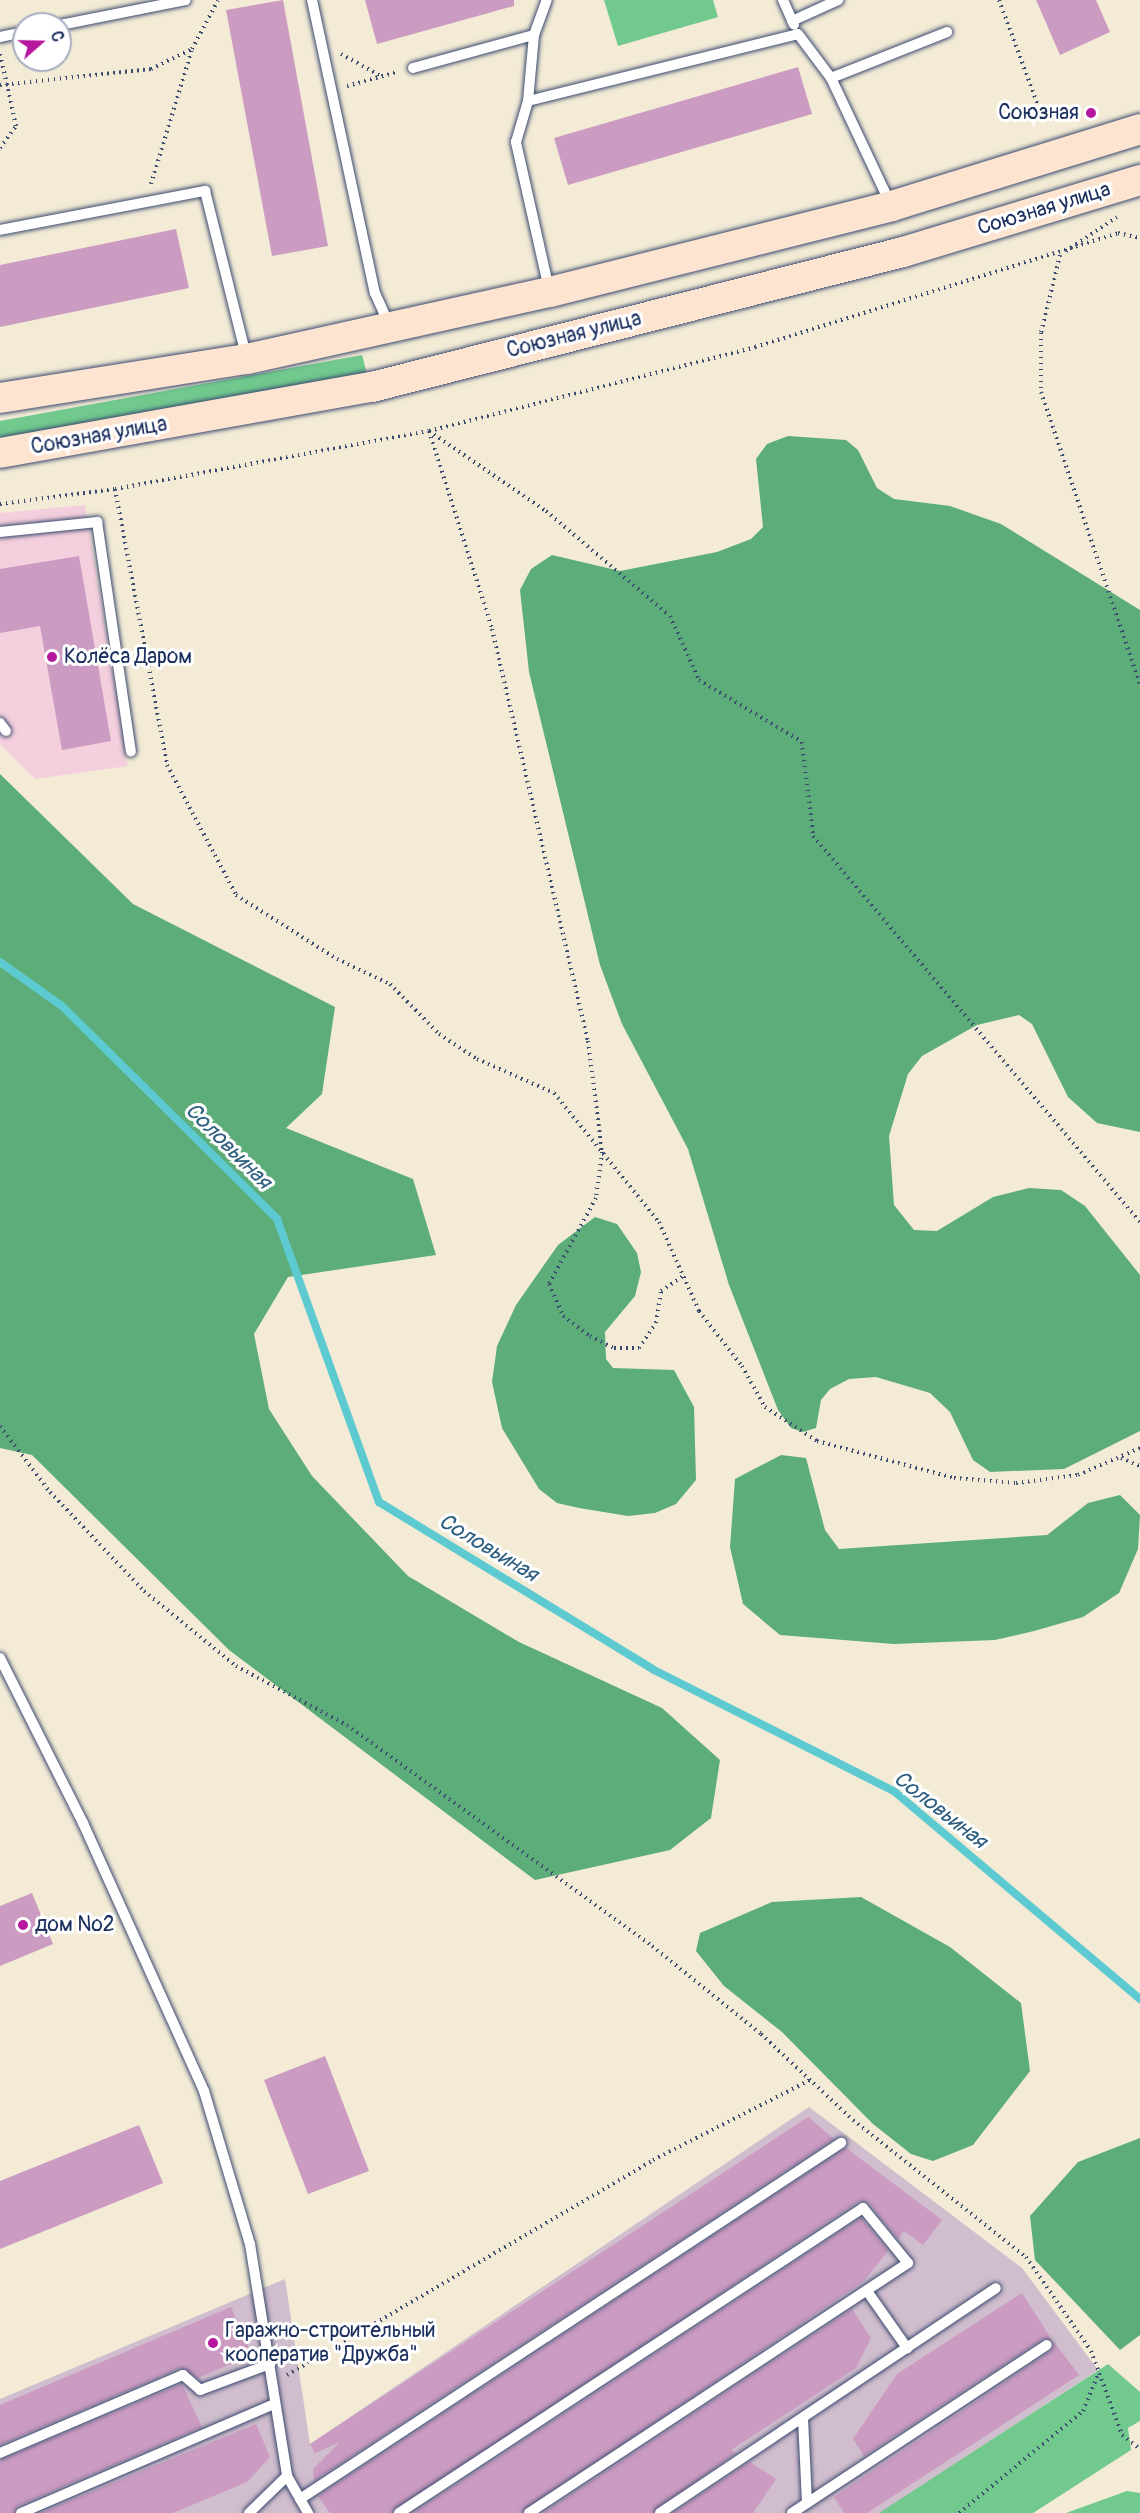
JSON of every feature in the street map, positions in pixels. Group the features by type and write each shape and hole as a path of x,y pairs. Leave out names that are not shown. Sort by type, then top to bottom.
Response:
{"main road":[{"path":"0,398 248,359 550,292 892,206 1140,129"},
{"name":"Союзная улица","path":"0,453 372,387 903,252 1140,180"}],"lane":[{"path":"72,23 186,0"},
{"path":"312,0 327,91 375,293 391,328"},
{"path":"547,0 534,35 528,101 516,142 550,292"},
{"path":"783,0 798,34 831,78 892,206"},
{"path":"792,21 838,0"},
{"path":"831,78 947,32"},
{"path":"528,101 798,34"},
{"path":"412,68 534,35"},
{"path":"0,230 204,191 248,359"},
{"path":"0,532 97,522 131,751"},
{"path":"0,1658 83,1823 204,2091 250,2244 287,2476 308,2513"},
{"path":"300,2499 841,2144"},
{"path":"399,2513 863,2208 908,2263 529,2513"},
{"path":"660,2513 996,2288"},
{"path":"867,2291 907,2348"},
{"path":"792,2513 1047,2345"},
{"path":"0,2453 183,2375 200,2390 270,2364"},
{"path":"21,2513 274,2404"},
{"path":"803,2418 807,2504"},
{"path":"238,2513 253,2509 287,2476"}],"path":[{"path":"146,202 192,49 218,0"},
{"path":"999,0 1043,119"},
{"path":"319,42 381,76"},
{"path":"0,85 151,69 192,49"},
{"path":"0,52 16,126 0,148"},
{"path":"327,91 412,68"},
{"path":"1121,214 1059,256 1041,333 1041,392 1140,685"},
{"path":"0,504 115,489 429,431 755,347 1059,256 1118,233 1140,238"},
{"path":"429,431 492,629 557,895 588,1041 602,1152 596,1198 549,1284 563,1316 614,1348 639,1348 656,1323 662,1290 683,1276"},
{"path":"429,431 546,511 670,616 699,680 802,742 813,836 1140,1222"},
{"path":"115,489 167,765 236,895 337,959 390,984 439,1034 477,1059 554,1093 659,1222 699,1311 742,1366 765,1407 817,1441 954,1478 1016,1483 1078,1475 1140,1448"},
{"path":"0,1426 50,1492 144,1591 208,1644 236,1666 347,1725 652,1946 810,2080 1026,2257 1091,2351 1122,2435 1140,2449"},
{"path":"1120,1458 1140,1466"},
{"path":"273,2383 653,2160 810,2080"},
{"path":"959,2513 1083,2411 1099,2372"}],"shaded area":[{"path":"85,505 128,766 35,779 0,744 0,513"},
{"path":"809,2107 1022,2268 1098,2370 880,2513 0,2513 0,2399 285,2279 310,2444"}],"green space":[{"path":"604,0 713,0 718,17 618,46"},
{"path":"362,355 367,374 0,443 0,421"},
{"path":"788,436 846,440 858,450 877,488 894,499 950,506 1001,524 1140,610 1140,1132 1097,1123 1068,1097 1032,1024 1019,1015 977,1025 922,1056 908,1074 889,1136 894,1205 914,1230 937,1231 993,1197 1029,1188 1061,1190 1085,1206 1140,1275 1140,1431 1064,1469 990,1472 973,1460 950,1412 930,1393 876,1377 849,1379 830,1389 821,1400 816,1428 803,1432 791,1428 778,1410 729,1285 688,1149 622,1024 600,965 529,672 520,590 531,569 552,555 620,571 717,552 751,539 763,527 756,459 767,444"},
{"path":"0,774 133,904 335,1007 322,1094 286,1128 413,1179 436,1255 288,1277 254,1334 269,1409 312,1476 408,1576 519,1642 662,1708 720,1760 711,1818 670,1850 535,1880 229,1650 32,1455 0,1448"},
{"path":"595,1217 617,1224 637,1253 641,1272 635,1296 605,1332 606,1359 613,1368 674,1370 694,1407 696,1480 676,1504 655,1513 628,1516 579,1508 557,1503 539,1489 502,1428 492,1382 497,1346 516,1305 558,1245"},
{"path":"781,1455 806,1458 825,1530 839,1549 1047,1535 1088,1503 1120,1495 1140,1515 1138,1549 1119,1593 1083,1617 1034,1631 995,1640 894,1644 780,1635 743,1604 730,1547 735,1479"},
{"path":"861,1897 950,1947 1021,2003 1030,2071 973,2145 933,2161 911,2154 873,2124 782,2032 724,1986 696,1951 700,1933 772,1902"},
{"path":"1140,2138 1140,2335 1120,2350 1035,2260 1030,2216 1078,2162"},
{"path":"1108,2364 1140,2392 1140,2421 1128,2428 1131,2450 1033,2513 879,2513"},
{"path":"1127,2491 1140,2493 1140,2513 1066,2513"}],"building":[{"path":"283,0 328,246 272,256 226,10"},
{"path":"365,0 514,0 514,6 377,44"},
{"path":"1036,0 1096,0 1110,32 1060,55"},
{"path":"798,67 812,114 568,185 554,138"},
{"path":"176,229 189,288 0,327 0,265"},
{"path":"79,556 111,741 62,750 40,626 0,633 0,569"},
{"name":"дом №2","path":"32,1893 53,1944 0,1966 0,1906"},
{"path":"325,2056 369,2171 308,2194 264,2080"},
{"path":"808,2117 834,2139 314,2481 313,2469 340,2442 315,2453 310,2444"},
{"path":"139,2125 163,2183 0,2249 0,2181"},
{"path":"846,2148 942,2220 923,2245 904,2231 898,2239 869,2203 859,2201 392,2513 330,2513 318,2496"},
{"path":"861,2218 888,2251 864,2281 522,2513 413,2513"},
{"path":"1022,2293 1052,2340 1043,2339 864,2456 853,2439 897,2374"},
{"path":"231,2307 252,2355 198,2378 180,2368 0,2445 0,2405"},
{"path":"852,2309 871,2338 856,2368 731,2450 736,2453 653,2513 543,2513"},
{"path":"1054,2342 1079,2375 867,2513 844,2513 834,2497 1051,2351"},
{"path":"182,2384 202,2427 18,2506 14,2513 0,2513 0,2460"},
{"path":"256,2424 270,2457 247,2482 173,2513 40,2513"},
{"path":"750,2462 776,2479 753,2513 673,2513"}],"waterway":[{"name":"Соловьиная","path":"0,962 62,1006 277,1219 379,1502 654,1670 895,1792 1140,1999"}],"place":[{"name":"Союзная","path":"1091,113"},
{"name":"Колёса Даром","path":"52,657"},
{"name":"дом №2","path":"23,1925"},
{"name":"Гаражно-строительный кооператив \"Дружба\"","path":"213,2343"}]}
